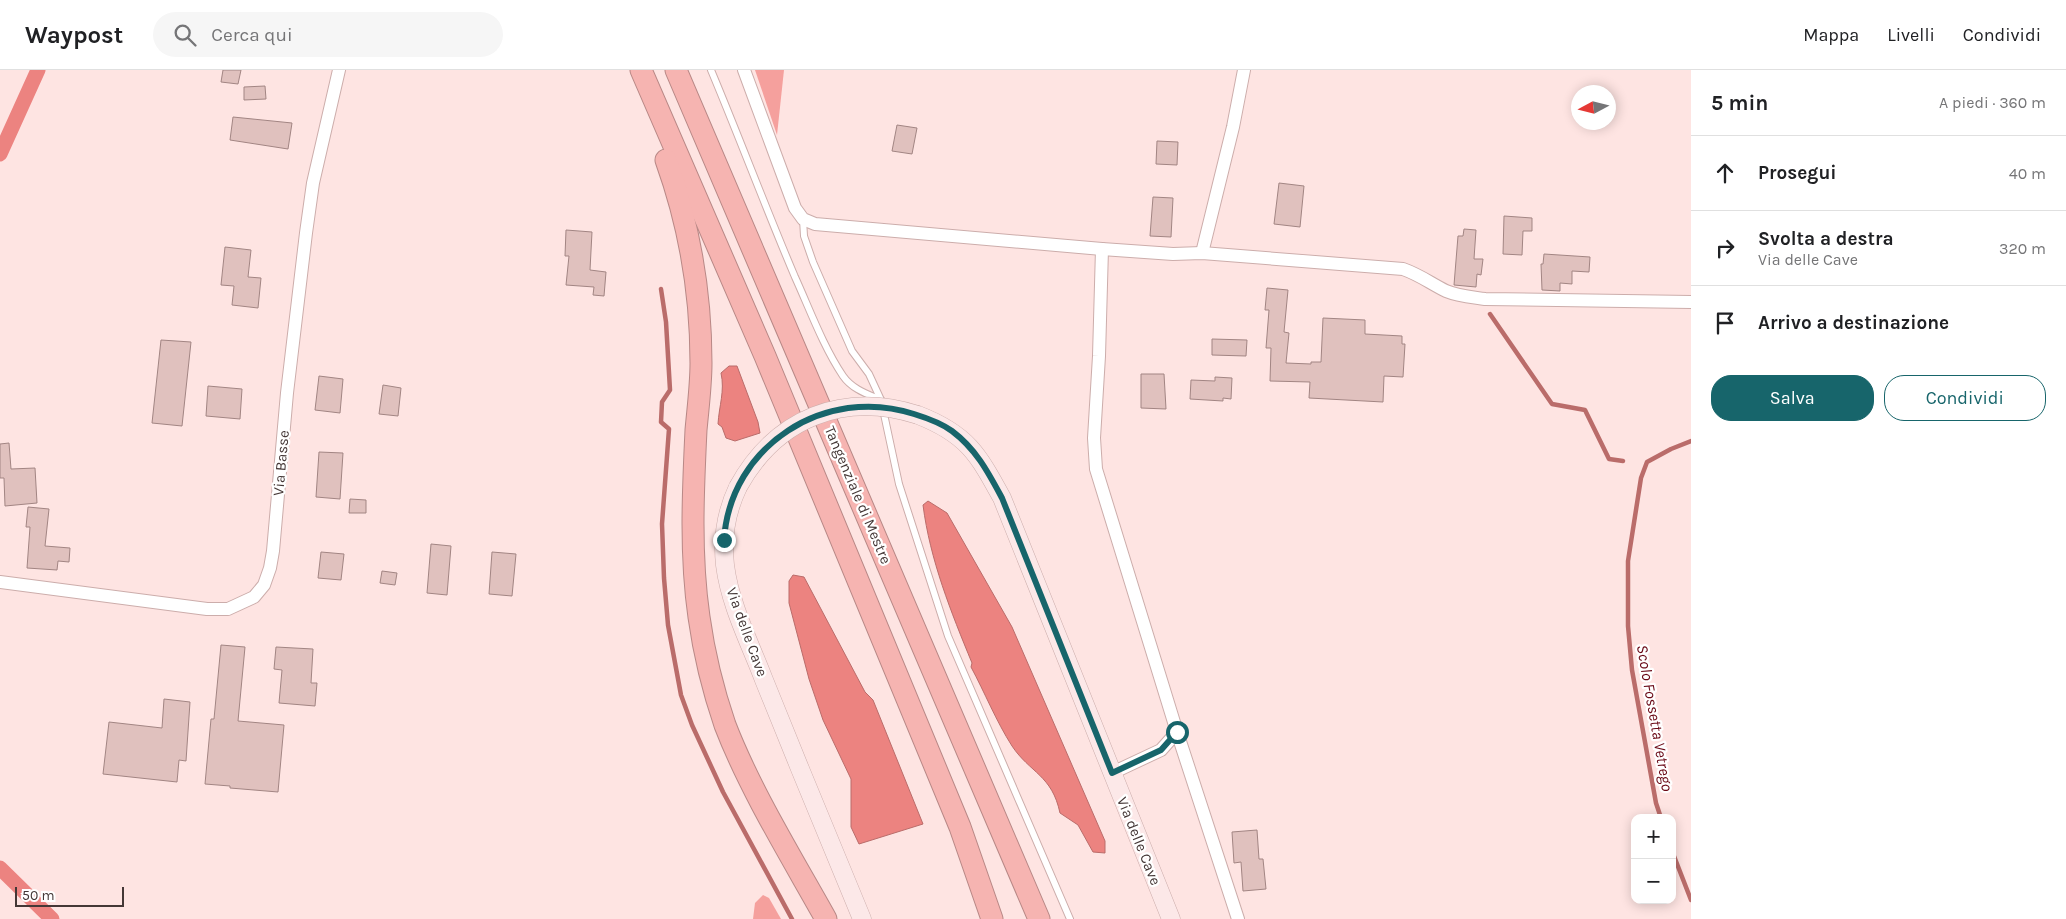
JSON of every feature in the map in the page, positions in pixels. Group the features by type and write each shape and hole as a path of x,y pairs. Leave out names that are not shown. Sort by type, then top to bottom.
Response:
{"highway":[{"path":"634,70 675,186 692,261 701,364 692,504 693,556 699,617 712,683 726,726 739,756 769,816 826,919"},
{"path":"641,70 765,356 960,828 992,919"},
{"name":"Tangenziale di Mestre","path":"676,70 1039,919"}],"main road":[{"name":"Via delle Cave","path":"862,919 731,593 725,565 725,529 730,507 738,488 754,461 775,439 794,426 814,416 843,408 874,406 896,409 939,423 966,443 982,461 1002,498 1171,919"}],"street":[{"name":"Via Basse","path":"0,582 207,609 228,609 243,604 254,597 264,585 273,552 287,393 313,183 339,70"},
{"path":"744,70 797,212 803,219 815,224 1102,249 1173,254 1202,253 1403,269 1421,275 1446,291 1484,299 1691,302"},
{"path":"1202,253 1233,127 1244,70"},
{"path":"1102,249 1099,356 1094,438 1096,469 1177,732 1238,919"},
{"path":"1112,773 1161,750 1177,732"}],"lane":[{"path":"711,70 780,241 814,320 835,361 844,378 859,392 881,400"},
{"path":"803,219 804,236 813,262 852,351 869,374 881,400 899,484 948,636 1070,919"}],"shaded area":[{"path":"755,70 784,70 777,135"},
{"path":"729,366 737,366 758,422 760,433 735,441 726,438 722,427 718,424 722,392 721,373"},
{"path":"928,501 947,513 1012,627 1105,841 1105,853 1093,852 1078,825 1060,813 1052,790 1012,746 996,717 971,667 972,663 936,566 923,505"},
{"path":"793,575 804,577 865,692 873,700 923,824 859,844 851,827 851,779 823,720 809,679 789,603 789,581"},
{"path":"763,895 769,898 781,919 753,919 755,903"}],"building":[{"path":"223,70 241,70 238,84 221,82"},
{"path":"265,86 266,99 244,100 244,87"},
{"path":"233,117 292,123 288,149 230,140"},
{"path":"897,125 917,128 912,154 892,151"},
{"path":"1157,141 1178,142 1177,165 1156,164"},
{"path":"1279,183 1304,186 1300,227 1274,224"},
{"path":"1153,197 1173,198 1171,237 1150,236"},
{"path":"1504,216 1532,218 1532,231 1523,231 1522,255 1503,254"},
{"path":"1464,229 1476,230 1474,259 1483,259 1481,275 1477,274 1476,287 1454,285 1458,236 1463,236"},
{"path":"566,230 592,232 590,270 606,272 604,296 593,295 594,287 566,285 569,256 565,256"},
{"path":"225,247 251,250 248,277 261,278 258,308 232,305 234,286 221,285"},
{"path":"1544,254 1590,257 1589,272 1572,271 1572,284 1560,283 1560,291 1542,290 1541,264 1543,264"},
{"path":"1267,288 1288,290 1284,332 1289,333 1286,363 1311,364 1311,362 1321,362 1323,318 1365,320 1365,334 1402,336 1402,344 1405,344 1403,377 1384,376 1383,402 1309,398 1310,382 1270,381 1271,348 1266,348 1269,310 1265,310"},
{"path":"1212,339 1247,340 1246,356 1212,355"},
{"path":"161,340 191,342 182,426 152,423"},
{"path":"1141,374 1164,374 1166,409 1141,408"},
{"path":"319,376 343,379 340,413 315,410"},
{"path":"1215,377 1232,378 1231,399 1223,398 1223,401 1190,399 1191,380 1215,381"},
{"path":"383,385 401,388 398,416 379,414"},
{"path":"208,386 242,389 240,419 206,416"},
{"path":"9,443 11,469 35,468 37,503 5,506 4,478 0,478 0,444"},
{"path":"319,452 343,453 340,499 316,497"},
{"path":"350,499 366,500 366,513 349,513"},
{"path":"28,507 49,509 45,546 70,548 69,562 58,561 57,570 27,568 30,527 26,527"},
{"path":"431,544 451,546 447,595 427,593"},
{"path":"321,552 344,554 341,580 318,578"},
{"path":"492,552 516,554 512,596 489,594"},
{"path":"382,571 397,573 395,585 380,583"},
{"path":"221,645 245,647 238,721 284,725 278,792 205,784 211,719 214,719"},
{"path":"276,647 313,649 311,683 317,683 315,706 279,703 282,670 274,669"},
{"path":"164,699 190,702 186,761 179,760 177,782 103,774 109,722 162,728"},
{"path":"1257,830 1259,859 1263,859 1266,889 1243,891 1241,862 1234,863 1232,832"}],"waterway":[{"path":"0,154 38,70"},
{"path":"661,289 666,322 670,390 662,402 661,422 669,429 662,524 664,578 668,625 681,695 692,725 723,792 792,919"},
{"path":"1490,314 1552,404 1585,410 1609,459 1623,461"},
{"name":"Scolo Fossetta Vetrego","path":"1660,814 1656,803 1632,670 1628,626 1628,561 1641,478 1647,462 1691,441"},
{"name":"Scolo Fossetta Vetrego","path":"1675,859 1691,900"},
{"path":"0,868 52,919"}],"route":[{"path":"724,540 730,507 754,461 775,439 800,422 828,411 858,406 874,406 904,410 939,423 966,443 982,461 1002,498 1112,773 1161,750 1177,732"}]}
